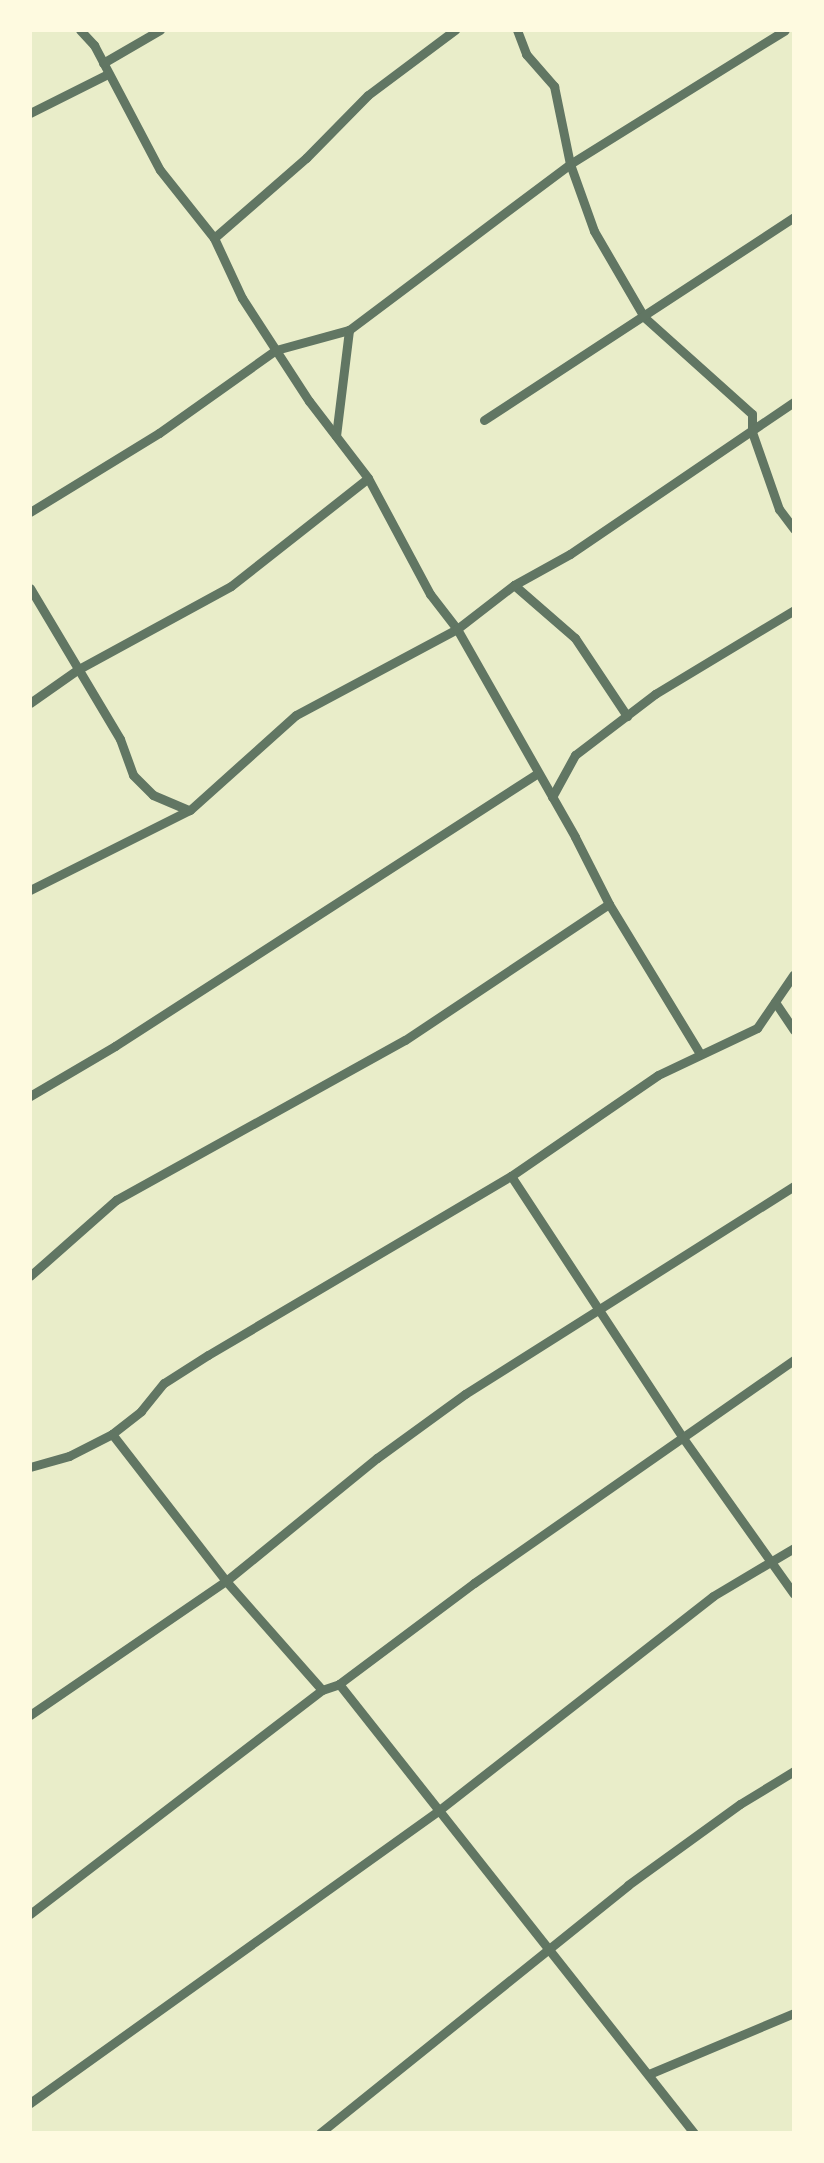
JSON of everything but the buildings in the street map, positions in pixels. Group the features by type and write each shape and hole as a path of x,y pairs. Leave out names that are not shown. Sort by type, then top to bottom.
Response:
{"street":[{"path":"80,30 160,170 214,238 242,298 336,438 368,478 430,594 458,629 609,904 699,1052"},
{"path":"30,114 160,30"},
{"path":"214,238 306,158 368,95 455,30"},
{"path":"517,30 526,54 554,86 570,164 594,232 644,317 752,414 752,432 779,509 794,529"},
{"path":"30,512 158,433 276,350 349,330 570,164 785,30"},
{"path":"484,420 794,217"},
{"path":"336,438 349,330"},
{"path":"30,890 190,810 296,715 458,629 514,584 570,554 794,402"},
{"path":"30,703 77,670 231,586 368,478"},
{"path":"514,584 575,638 627,716"},
{"path":"30,588 120,739 141,786 164,802 190,810"},
{"path":"552,797 575,755 627,716 794,610"},
{"path":"30,1096 115,1046 538,772"},
{"path":"30,1276 116,1200 405,1040 609,904"},
{"path":"30,1468 70,1456 112,1434 141,1412 164,1382 511,1176 699,1052 757,1028 794,974"},
{"path":"775,1002 794,1030"},
{"path":"511,1176 683,1438 794,1594"},
{"path":"30,1715 226,1581 421,1426 794,1186"},
{"path":"30,1914 322,1690 339,1684 794,1360"},
{"path":"112,1434 226,1581 322,1690"},
{"path":"30,2103 438,1811 585,1692 714,1596 794,1548"},
{"path":"339,1684 694,2133"},
{"path":"320,2133 549,1947 740,1804 794,1772"},
{"path":"648,2074 794,2014"}]}
